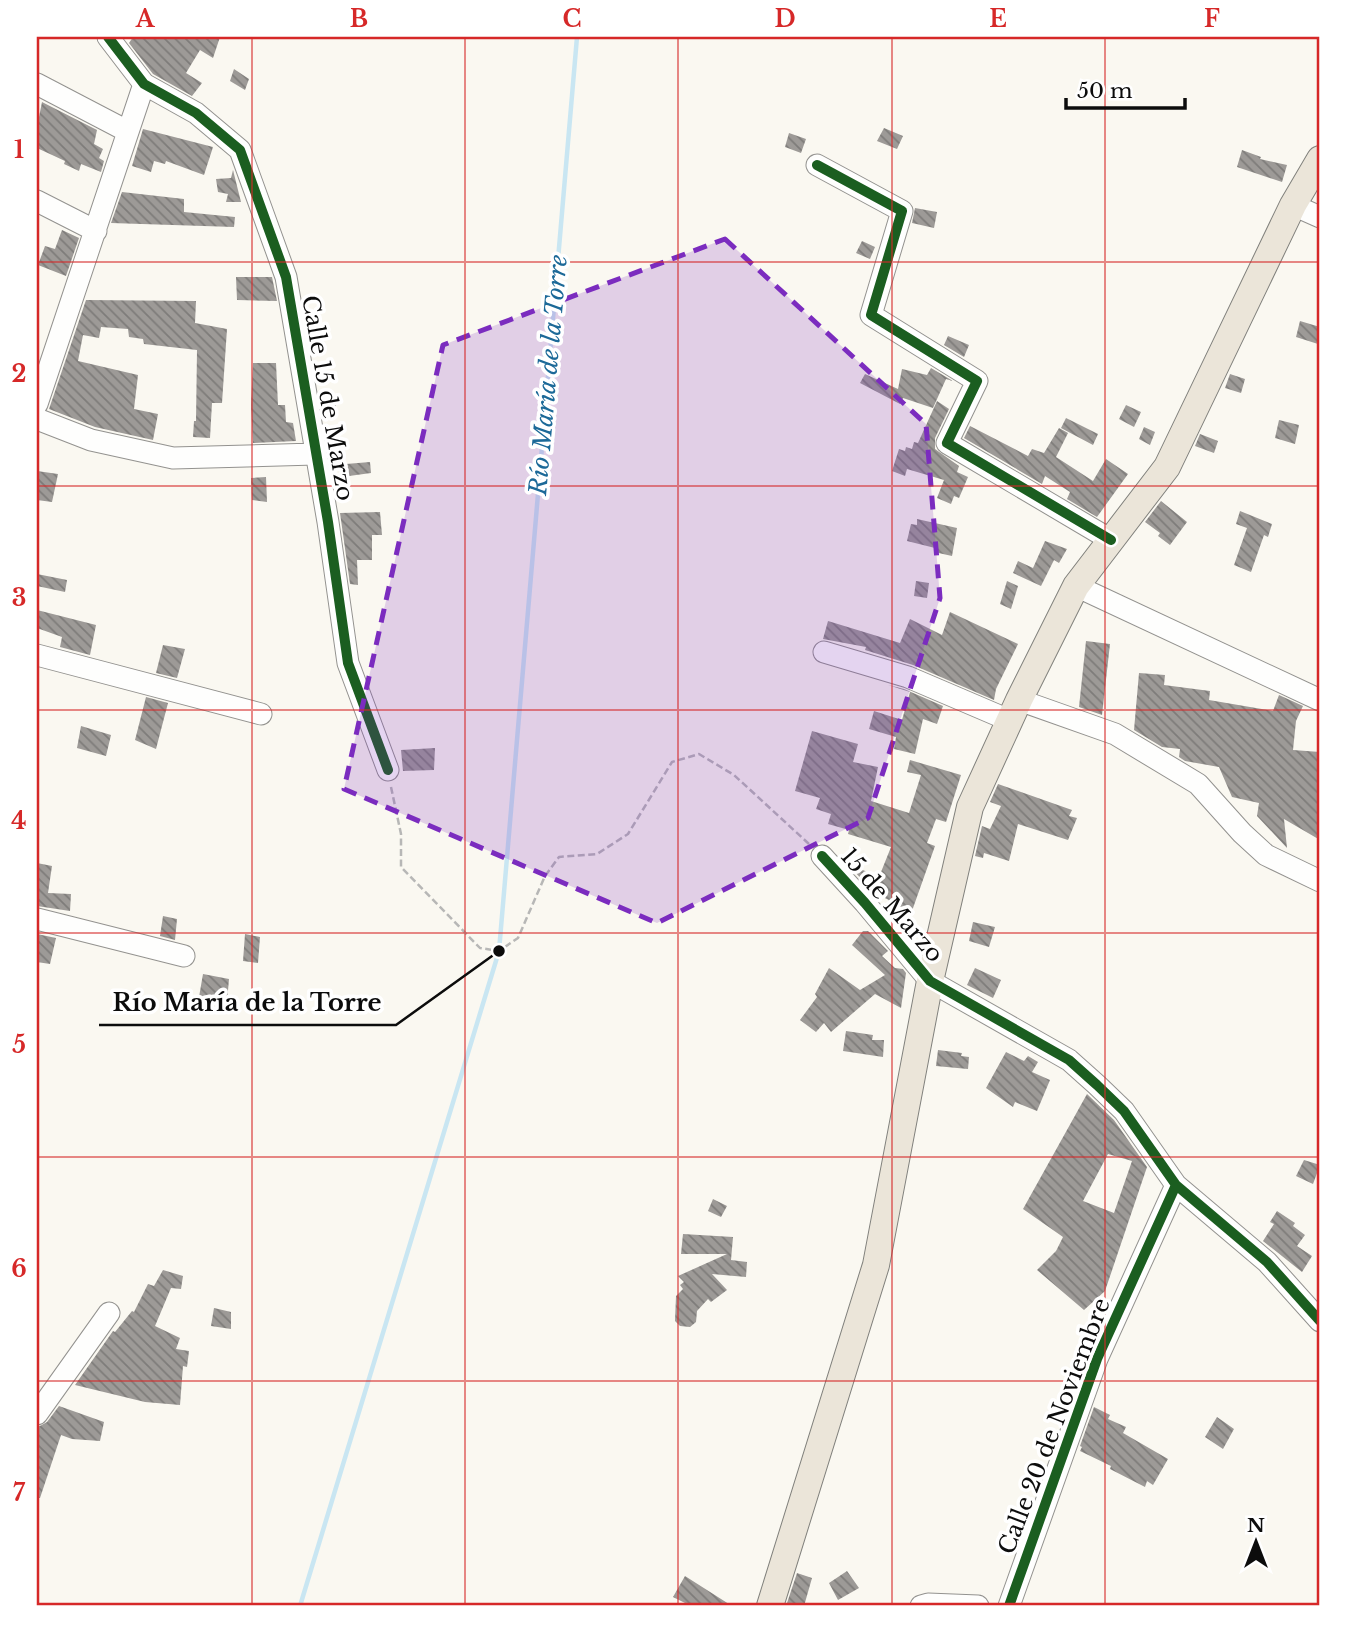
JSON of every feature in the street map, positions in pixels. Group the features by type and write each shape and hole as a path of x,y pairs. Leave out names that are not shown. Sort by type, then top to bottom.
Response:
{"main road":[{"path":"770,1606 876,1265 930,981 970,807 1076,586 1167,467 1293,205 1320,159"}],"street":[{"path":"37,404 144,84 108,37"},
{"name":"Calle 15 de Marzo","path":"144,84 196,113 240,150 286,276 328,522 348,663 388,770"},
{"path":"37,85 127,131"},
{"path":"817,165 902,211 871,314 977,380 947,443 1111,540"},
{"path":"37,201 96,231"},
{"path":"1293,205 1320,217"},
{"path":"37,419 90,440 173,458 315,454"},
{"path":"1076,586 1320,701"},
{"path":"824,652 1015,710 1115,734 1198,784 1242,833 1266,855 1320,881"},
{"path":"37,654 261,714"},
{"name":"15 de Marzo","path":"822,856 865,902 930,981"},
{"path":"37,919 184,956"},
{"path":"930,981 1069,1060 1124,1111 1176,1185 1267,1262 1320,1321"},
{"name":"Calle 20 de Noviembre","path":"1009,1606 1097,1359 1176,1185"},
{"path":"37,1414 109,1313"},
{"path":"921,1606 978,1606"}],"highlighted area":[{"path":"725,239 926,424 940,598 868,818 657,923 344,789 443,345"}],"building":[{"path":"133,37 220,37 213,58 200,50 186,73 202,83 192,96 153,74 129,43"},
{"path":"234,69 249,79 245,90 230,81"},
{"path":"42,102 97,130 94,144 103,149 99,158 104,161 101,172 81,164 79,171 37,148 37,127"},
{"path":"884,128 903,136 897,149 877,141"},
{"path":"143,129 213,147 204,175 166,161 165,164 154,161 151,172 132,166"},
{"path":"789,133 806,139 801,153 785,147"},
{"path":"1242,150 1261,157 1260,159 1287,165 1282,182 1237,167"},
{"path":"233,170 241,202 226,202 228,194 218,192 216,179 231,178"},
{"path":"122,192 184,199 184,212 235,217 234,227 111,223"},
{"path":"915,208 937,212 934,228 912,223"},
{"path":"62,230 79,238 66,276 38,265 45,246 55,249"},
{"path":"862,241 875,247 870,259 856,253"},
{"path":"236,277 272,277 277,301 237,300"},
{"path":"86,300 196,301 195,323 227,329 222,403 212,403 210,438 193,437 196,421 197,350 144,344 143,339 129,337 128,329 101,327 99,338 83,335 78,361 138,375 134,409 158,414 153,440 95,427 49,409"},
{"path":"1300,321 1320,327 1318,344 1296,337"},
{"path":"948,336 969,345 964,357 944,345"},
{"path":"253,363 276,363 278,405 285,405 286,422 293,423 296,441 253,443"},
{"path":"931,368 953,381 946,379 933,408 903,398 900,404 860,383 865,374 898,389 902,369 927,375"},
{"path":"1230,374 1245,379 1241,393 1225,388"},
{"path":"324,395 337,397 335,412 322,411"},
{"path":"937,401 949,409 935,438 935,449 959,466 957,472 968,477 959,498 954,496 951,504 937,498 944,480 907,469 905,476 892,471 899,449 912,449 914,442 918,443"},
{"path":"1126,405 1141,412 1134,427 1119,419"},
{"path":"1066,418 1098,434 1093,445 1061,428"},
{"path":"1279,420 1299,425 1295,444 1275,438"},
{"path":"970,426 1028,456 1032,449 1044,453 1059,428 1068,433 1056,457 1093,481 1106,459 1128,474 1097,517 1067,499 1070,492 1045,476 1042,484 964,438"},
{"path":"1144,427 1155,432 1150,445 1139,439"},
{"path":"1200,434 1218,441 1214,453 1195,446"},
{"path":"370,462 371,473 349,476 346,464"},
{"path":"37,471 58,474 52,502 37,500"},
{"path":"266,477 267,502 252,500 251,478"},
{"path":"1161,501 1187,522 1170,545 1145,522"},
{"path":"1240,511 1272,524 1268,537 1264,535 1251,572 1234,565 1247,528 1236,524"},
{"path":"380,512 382,535 372,535 372,560 357,560 358,585 350,584 340,513"},
{"path":"917,519 957,528 952,556 934,552 935,548 907,541 911,524 917,525"},
{"path":"1045,541 1067,549 1059,563 1054,560 1041,586 1013,573 1018,561 1033,568"},
{"path":"37,574 67,580 65,592 37,586"},
{"path":"916,581 929,583 927,598 914,596"},
{"path":"1007,581 1018,586 1011,609 1000,604"},
{"path":"37,610 96,625 90,655 60,647 62,637 37,628"},
{"path":"950,612 1018,644 996,689 994,700 913,665 865,650 866,647 823,639 828,621 900,643 910,619 942,635"},
{"path":"1086,641 1110,644 1102,715 1079,707"},
{"path":"163,645 185,649 177,678 156,673"},
{"path":"1139,673 1165,675 1164,685 1210,691 1209,700 1273,711 1279,695 1303,706 1296,721 1293,750 1320,752 1320,840 1284,819 1287,848 1257,816 1259,803 1232,797 1219,767 1185,761 1179,757 1180,749 1162,747 1134,730"},
{"path":"888,685 904,689 943,706 937,724 923,719 915,754 894,749 896,737 869,729 874,711 902,720 910,692"},
{"path":"146,697 168,703 156,749 135,740"},
{"path":"81,726 111,735 106,756 77,748"},
{"path":"812,731 858,744 853,762 878,767 871,801 909,813 921,775 907,772 910,760 961,775 946,822 936,819 927,843 935,846 907,925 900,925 891,914 894,909 887,905 889,900 874,893 855,872 856,867 879,877 891,847 848,834 849,830 828,824 831,814 816,809 820,798 795,791"},
{"path":"435,748 434,770 403,771 401,750"},
{"path":"998,784 1072,810 1069,816 1077,818 1068,840 1018,824 1009,861 984,853 983,858 975,856 982,826 990,829 1001,806 990,802"},
{"path":"37,863 52,866 48,893 71,894 70,911 37,906"},
{"path":"163,916 177,919 175,940 160,936"},
{"path":"973,922 995,927 989,947 969,941"},
{"path":"863,931 868,931 888,951 882,956 895,968 903,969 906,973 901,1008 875,994 831,1032 824,1023 816,1032 800,1020 817,997 815,994 829,968 860,990 885,975 852,945"},
{"path":"37,934 56,938 50,964 37,962"},
{"path":"245,934 260,937 258,963 243,961"},
{"path":"975,968 1001,980 993,998 967,985"},
{"path":"203,974 229,979 227,1002 199,997"},
{"path":"846,1031 873,1035 872,1040 884,1040 883,1057 843,1051"},
{"path":"938,1050 962,1053 961,1056 969,1057 968,1069 936,1066"},
{"path":"1006,1052 1024,1061 1028,1056 1038,1062 1032,1072 1050,1080 1037,1111 1015,1102 1013,1107 986,1088"},
{"path":"1087,1094 1114,1120 1147,1167 1105,1291 1084,1310 1037,1270 1056,1251 1063,1237 1023,1209","holes":["1108,1154 1132,1161 1114,1213 1083,1201"]},
{"path":"1304,1160 1320,1165 1313,1184 1296,1176"},
{"path":"713,1199 727,1206 721,1217 708,1211"},
{"path":"1277,1211 1295,1223 1293,1226 1305,1235 1297,1246 1312,1256 1302,1272 1263,1241 1274,1224 1270,1222"},
{"path":"683,1234 733,1237 731,1260 747,1262 746,1277 712,1274 727,1290 711,1302 708,1299 697,1311 696,1322 690,1327 680,1326 675,1321 676,1296 683,1289 680,1285 684,1282 678,1276 727,1254 681,1254"},
{"path":"163,1270 183,1276 181,1289 171,1288 155,1326 180,1338 176,1349 189,1351 187,1367 183,1366 180,1405 145,1402 75,1385 113,1331 134,1312 148,1284 154,1286"},
{"path":"214,1308 231,1312 231,1329 211,1326"},
{"path":"59,1406 104,1422 100,1441 72,1439 61,1435 40,1498 37,1498 38,1427 47,1422"},
{"path":"1094,1407 1110,1415 1108,1419 1126,1427 1123,1433 1168,1459 1153,1485 1147,1481 1145,1487 1080,1451"},
{"path":"1217,1417 1234,1429 1223,1449 1205,1437"},
{"path":"847,1571 859,1588 838,1600 829,1583"},
{"path":"797,1573 812,1578 804,1606 787,1603"},
{"path":"685,1576 732,1606 691,1606 673,1597"}],"waterway":[{"name":"Río María de la Torre","path":"300,1606 499,951 577,37"}],"cycle path":[{"path":"108,37 144,84 196,113 240,150 286,277 328,522 348,663 388,770"},
{"path":"817,165 902,211 871,315 977,381 947,443 1111,540"},
{"path":"822,856 930,981 1069,1060 1097,1085 1124,1111 1176,1185 1267,1262 1320,1321"},
{"path":"1009,1606 1097,1359 1176,1185"}],"place":[{"name":"Río María de la Torre","path":"499,951"}]}
